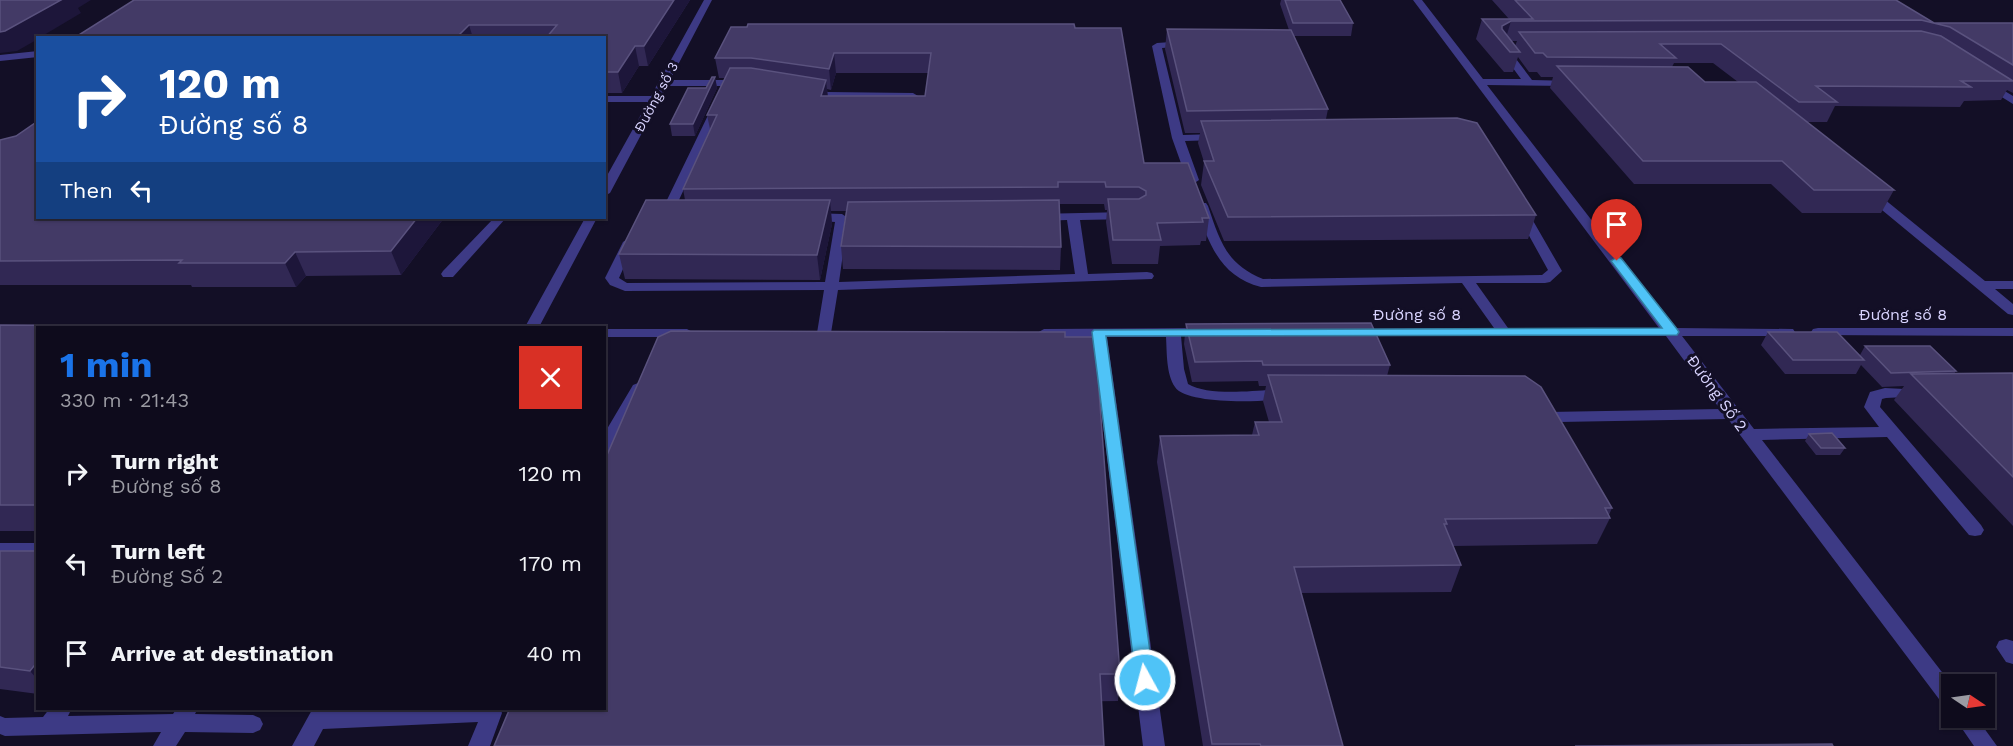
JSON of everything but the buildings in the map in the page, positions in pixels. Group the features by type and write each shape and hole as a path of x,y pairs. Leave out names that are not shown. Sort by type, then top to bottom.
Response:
{"street":[{"name":"Đường số 3","path":"606,189 708,0"},
{"name":"Đường Số 2","path":"1417,0 1941,687"},
{"path":"1199,44 1157,46 1178,138 1212,236 1224,258 1239,274 1261,283 1545,279 1555,271 1549,257 1514,200"},
{"path":"1520,45 1509,45 1503,48 1529,83"},
{"path":"0,58 36,54"},
{"path":"1974,76 2013,101"},
{"path":"1480,82 1585,83"},
{"path":"663,83 754,83"},
{"path":"672,202 729,83"},
{"path":"799,89 828,95 913,96"},
{"path":"606,99 656,99"},
{"path":"1178,138 1226,137"},
{"path":"1855,182 2013,311"},
{"path":"1073,216 1082,278"},
{"path":"1027,217 1137,216"},
{"path":"795,217 848,218 830,286 824,333"},
{"path":"448,274 499,219"},
{"path":"533,326 590,219"},
{"path":"635,231 612,278 625,287 830,286 1147,276"},
{"path":"1466,279 1504,332"},
{"path":"1982,285 2013,285"},
{"path":"1099,332 1096,352 1154,746"},
{"path":"1173,332 1179,378 1183,388 1191,393 1297,394"},
{"path":"1027,333 1220,332"},
{"name":"Đường số 8","path":"1338,332 2013,332"},
{"path":"606,333 697,333"},
{"path":"606,446 644,379"},
{"path":"1932,393 1885,393 1875,396 1872,407 1975,530"},
{"path":"1558,436 1544,413 1734,414"},
{"path":"1748,435 1891,432"},
{"path":"0,550 36,550"},
{"path":"48,726 60,710"},
{"path":"303,746 321,714 493,710 479,746"},
{"path":"164,746 184,716"},
{"path":"0,725 5,727 48,726 184,716 253,724"},
{"path":"1972,728 1986,746"}],"route":[{"path":"1145,680 1099,332 1672,332 1617,261"}]}
